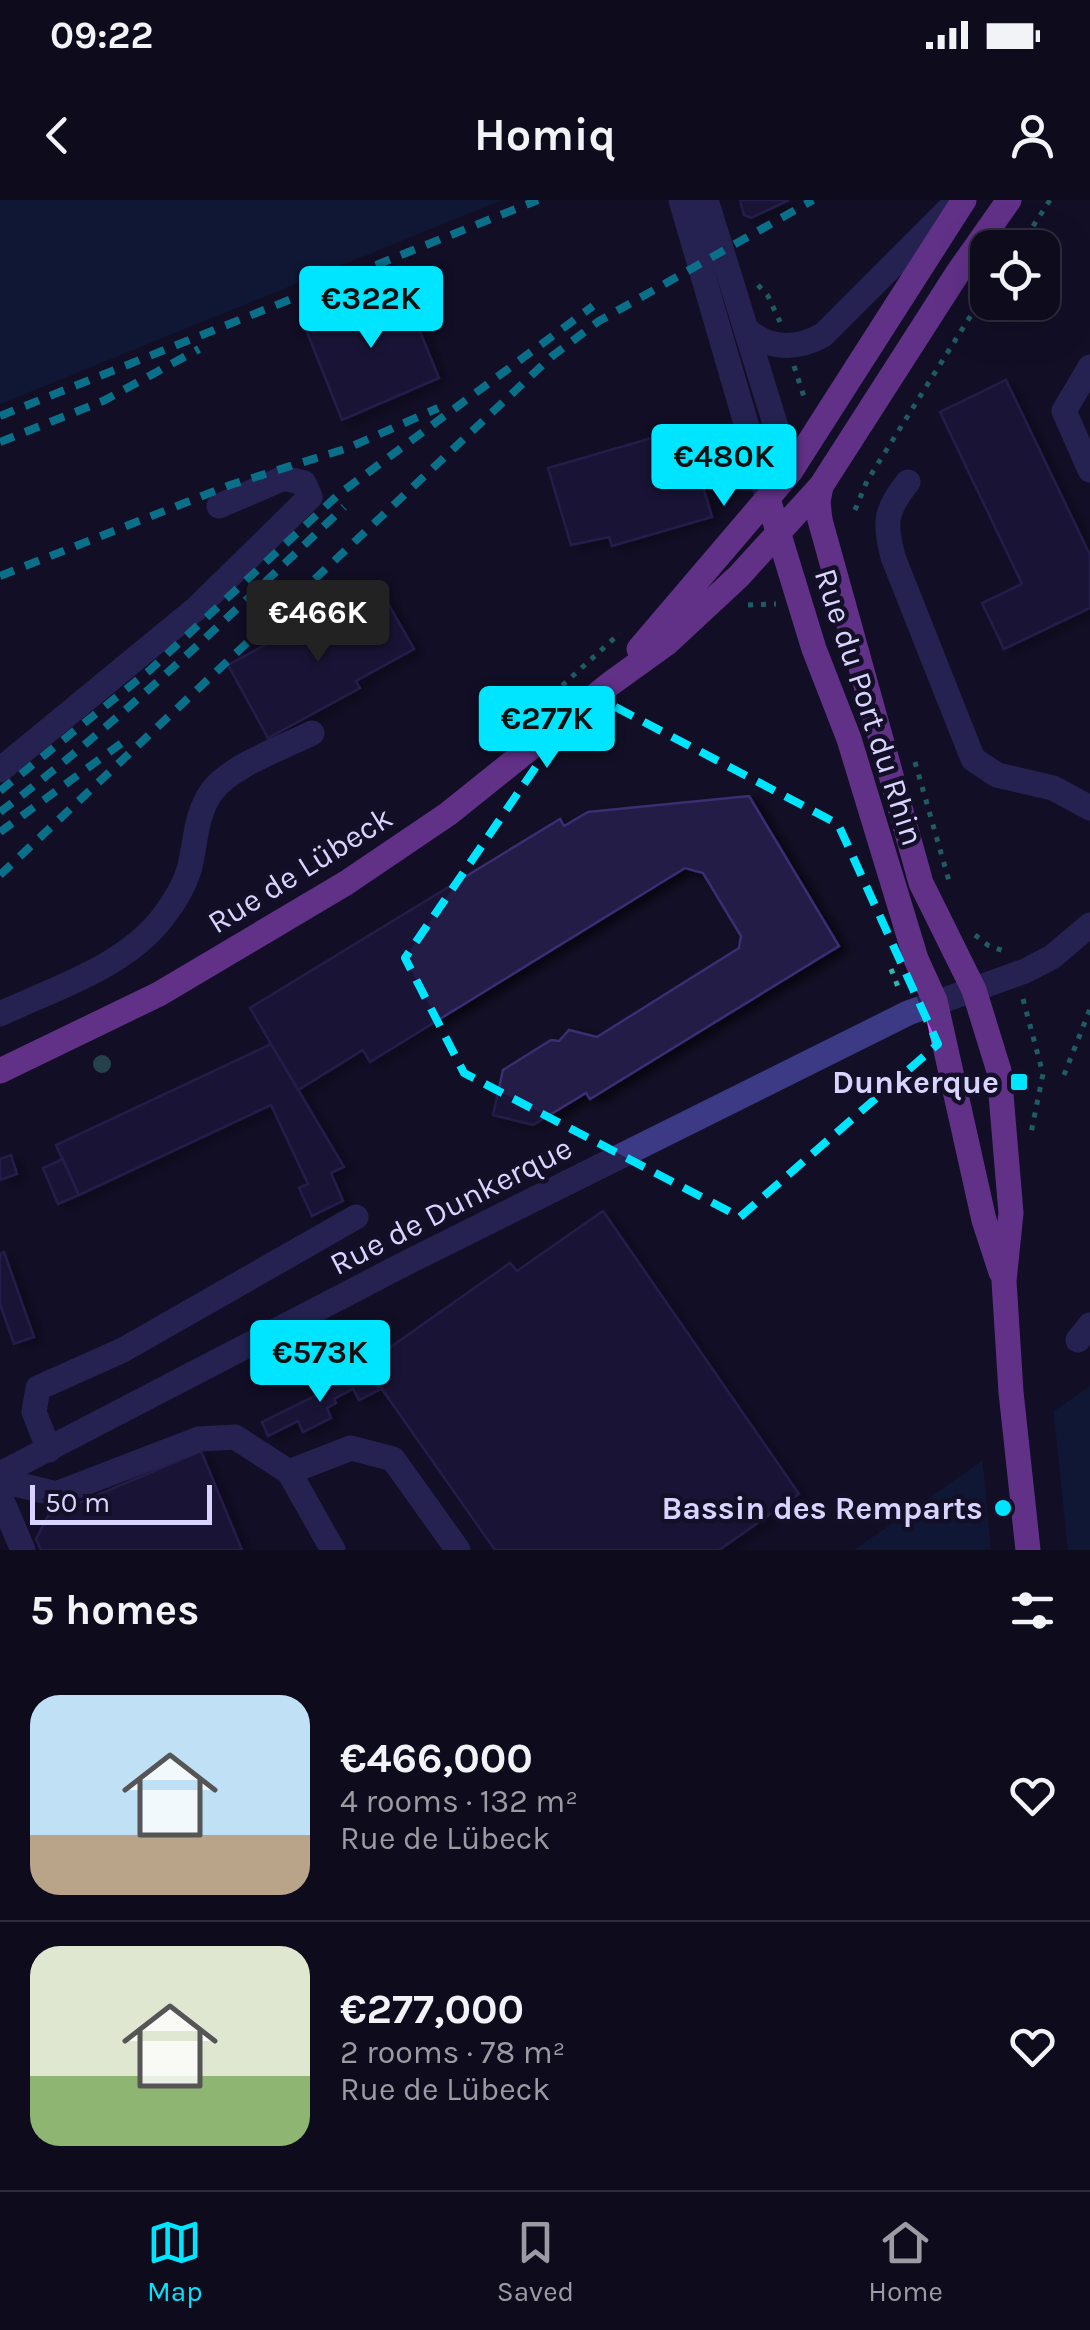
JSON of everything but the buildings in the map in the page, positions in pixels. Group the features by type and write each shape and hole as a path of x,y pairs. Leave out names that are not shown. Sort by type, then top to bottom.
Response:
{"main road":[{"name":"Rue de Lübeck","path":"610,684 790,472 961,200"},
{"name":"Rue de Lübeck","path":"0,1071 159,994 346,883 448,814 667,643 739,576 822,486 957,274 1009,200"},
{"name":"Rue du Port du Rhin","path":"790,472 801,554 862,724 892,784"},
{"name":"Rue du Port du Rhin","path":"822,486 818,502 820,520 920,883 974,990 1003,1090 1012,1214 1004,1281"},
{"name":"Rue du Port du Rhin","path":"768,500 814,648 849,739 911,942 934,1001 984,1220 1004,1281"},
{"path":"1004,1281 1028,1550"}],"street":[{"name":"Rue du Port du Rhin","path":"680,200 768,500"},
{"name":"Rue du Port du Rhin","path":"706,200 790,472"},
{"path":"748,331 766,342 788,346 824,335 961,200"},
{"path":"1090,367 1064,411 1090,470"},
{"path":"0,770 197,608 310,497 304,484 284,478 218,506"},
{"path":"908,482 892,502 885,529 973,759 997,775 1053,788 1090,808"},
{"name":"Rue de Lübeck","path":"0,1014 111,961 145,937 162,918 188,874 201,812 212,791 234,773 312,733"},
{"name":"Rue de Dunkerque","path":"0,1477 410,1261 934,1001 974,990 1052,956 1090,925"},
{"path":"49,1450 34,1412 38,1388 122,1350 356,1216"},
{"path":"0,1477 56,1494 199,1439 235,1437 289,1472 333,1550"},
{"path":"289,1472 351,1448 392,1459 458,1550"},
{"path":"0,1496 23,1550"}],"path":[{"path":"1031,230 1050,200"},
{"path":"855,510 867,481 970,317"},
{"path":"795,368 810,418"},
{"path":"539,707 623,630"},
{"path":"970,931 989,946 1008,953"},
{"path":"1064,1075 1090,1008"}],"highlighted area":[{"path":"587,692 838,824 938,1044 740,1217 464,1073 405,958"}],"water":[{"path":"0,200 502,200 0,404"},
{"name":"Bassin des Remparts","path":"1090,1386 1090,1550 854,1550"}],"pier":[{"path":"1053,1406 1068,1550 991,1550 982,1456"}],"railway":[{"path":"0,416 538,200"},
{"path":"0,875 551,357 599,321 813,200"},
{"path":"0,791 150,670 339,494 593,306"},
{"path":"0,442 103,401 199,349"},
{"path":"0,576 230,485 348,448 438,408"},
{"path":"0,812 133,703 344,507"},
{"path":"0,832 130,737"}],"place":[{"name":"Dunkerque","path":"1019,1082"},
{"name":"Bassin des Remparts","path":"1003,1508"}]}
